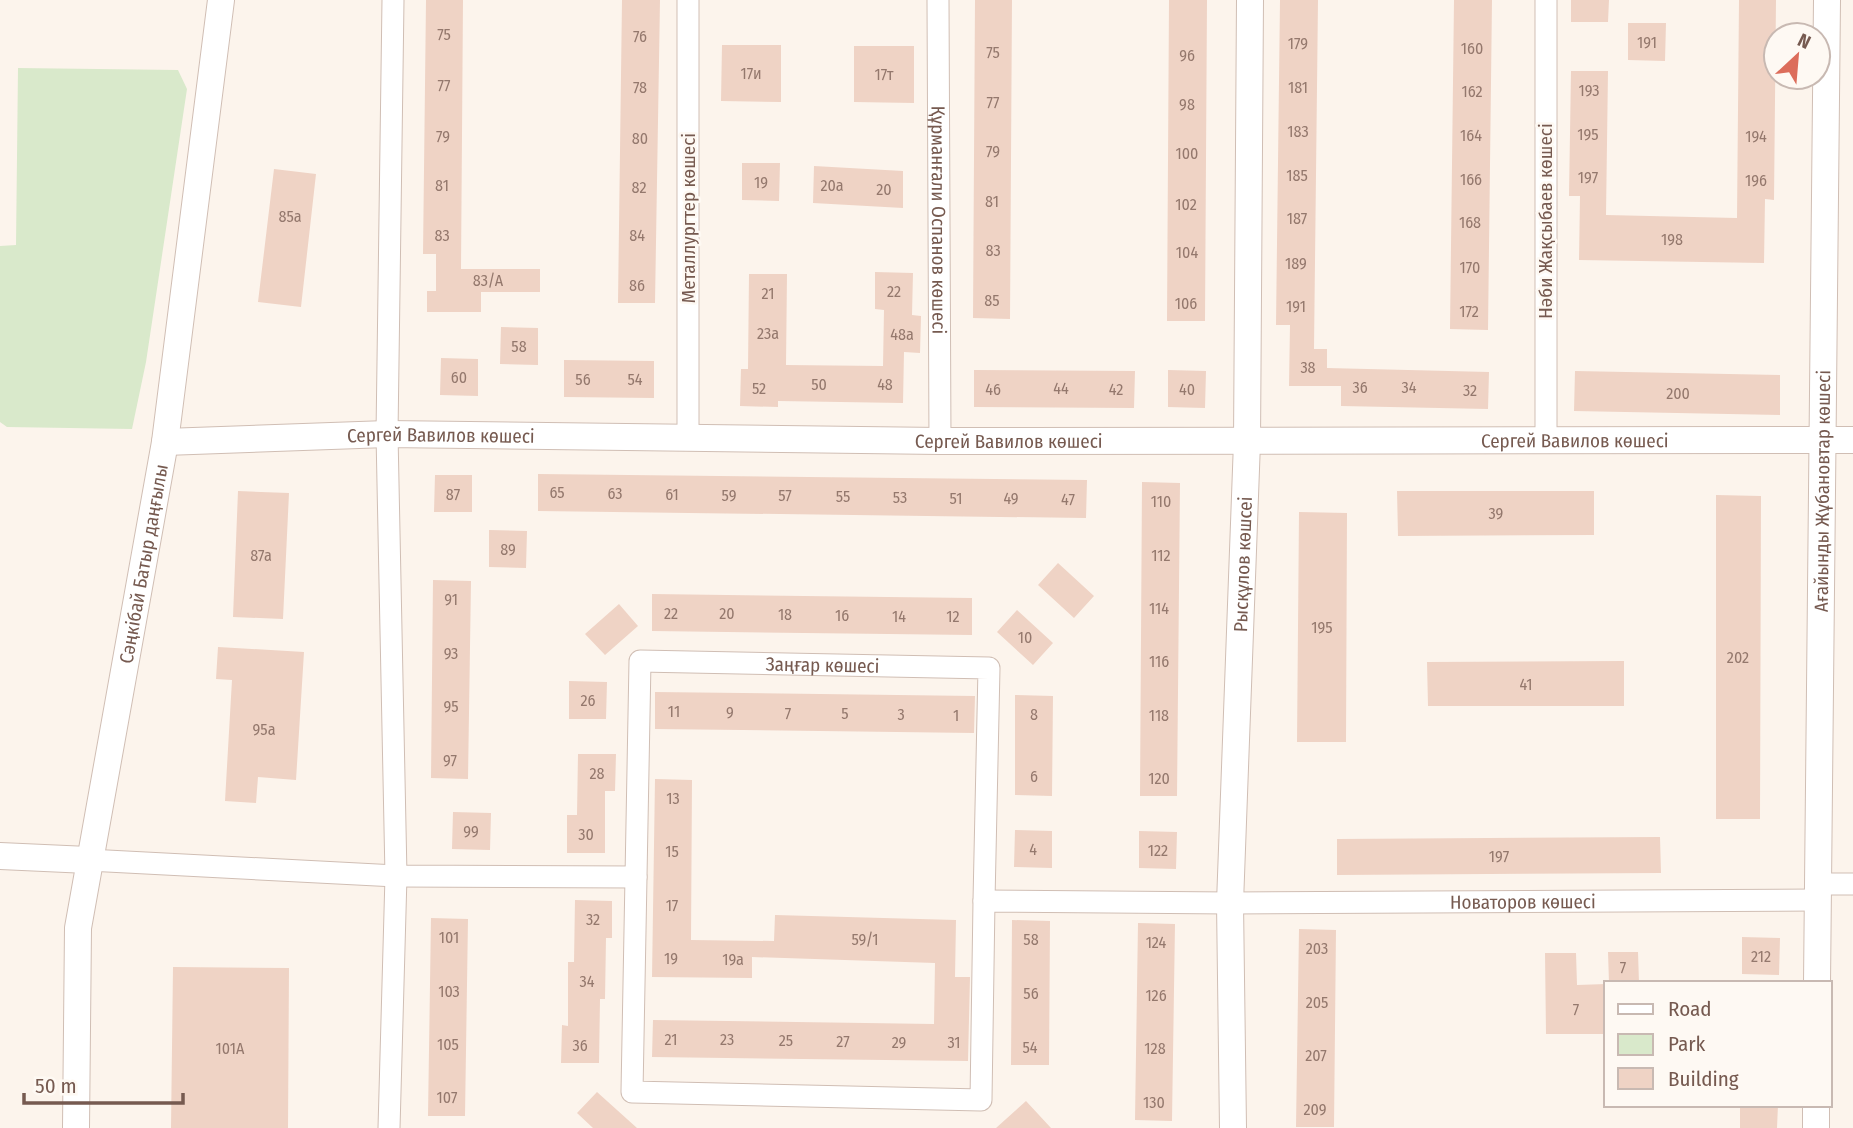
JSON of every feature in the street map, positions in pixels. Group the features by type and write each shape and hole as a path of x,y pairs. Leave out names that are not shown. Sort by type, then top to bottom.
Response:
{"street":[{"name":"Сәңкібай Батыр даңғылы","path":"76,1128 78,928 88,860 165,442 221,0"},
{"path":"389,1128 396,876 387,434 393,0"},
{"name":"Металлургтер көшесі","path":"688,0 688,437"},
{"name":"Құрманғали Оспанов көшесі","path":"938,0 940,441"},
{"name":"Рысқұлов көшсеі","path":"1233,1128 1230,903 1247,442 1250,0"},
{"name":"Нәби Жақсыбаев көшесі","path":"1546,0 1546,442"},
{"name":"Ағайынды Жұбановтар көшесі","path":"1817,981 1827,0"},
{"name":"Сергей Вавилов көшесі","path":"165,442 387,434 940,441 1853,440"},
{"name":"Заңғар көшесі","path":"640,661 989,668 981,1100 632,1092 636,877 640,661"},
{"path":"0,856 396,876 636,877"},
{"name":"Новаторов көшесі","path":"1230,903 1817,892 1853,884"},
{"path":"984,901 1230,903"},
{"path":"1816,1107 1816,1128"}],"green space":[{"path":"18,68 178,70 187,89 146,362 132,429 7,427 0,422 0,246 16,245"}],"building":[{"path":"426,0 463,0 461,269 540,269 540,292 481,292 481,312 427,312 427,291 436,291 436,254 423,254"},
{"path":"622,0 660,0 655,303 618,303"},
{"path":"975,0 1012,0 1010,319 973,318"},
{"path":"1169,0 1207,0 1205,321 1167,321"},
{"path":"1280,0 1318,0 1314,349 1327,349 1327,368 1489,372 1488,409 1341,406 1341,386 1289,386 1290,325 1276,325"},
{"path":"1454,0 1492,0 1488,330 1450,329"},
{"path":"1571,0 1609,0 1608,22 1571,22"},
{"path":"1739,0 1776,0 1776,21 1762,21 1762,91 1775,91 1774,200 1765,199 1764,263 1579,260 1580,196 1569,196 1571,71 1608,71 1606,215 1737,218"},
{"path":"1628,23 1666,23 1665,61 1628,60"},
{"path":"722,45 781,45 781,102 721,101"},
{"path":"854,46 914,46 914,103 854,102"},
{"path":"742,163 780,163 779,201 742,200"},
{"path":"814,166 903,171 903,208 813,203"},
{"path":"274,169 316,174 301,307 258,302"},
{"path":"875,272 913,273 912,315 921,316 920,353 904,352 903,403 778,401 778,407 740,406 741,369 748,369 749,274 787,274 786,365 883,366 884,310 875,309"},
{"path":"501,327 538,328 538,365 500,364"},
{"path":"441,358 478,359 478,396 440,395"},
{"path":"564,360 654,361 654,398 564,397"},
{"path":"974,370 1135,371 1134,408 974,407"},
{"path":"1168,370 1206,371 1205,408 1168,407"},
{"path":"1575,371 1780,375 1780,415 1574,411"},
{"path":"538,474 1087,480 1086,518 538,511"},
{"path":"435,475 472,475 472,512 434,512"},
{"path":"1142,482 1180,483 1177,796 1140,796"},
{"path":"238,491 289,493 283,619 233,617"},
{"path":"1397,491 1594,491 1594,535 1398,536"},
{"path":"1716,495 1761,496 1760,819 1716,819"},
{"path":"1299,512 1347,513 1346,742 1297,742"},
{"path":"489,530 527,531 526,568 489,567"},
{"path":"1058,563 1094,596 1074,618 1038,585"},
{"path":"433,580 471,581 468,779 431,778"},
{"path":"652,594 972,598 972,635 652,631"},
{"path":"619,604 638,626 605,655 585,634"},
{"path":"1017,610 1053,643 1033,665 997,632"},
{"path":"218,647 304,652 296,780 258,777 256,803 225,801 232,680 216,679"},
{"path":"1624,661 1624,706 1428,706 1427,662"},
{"path":"569,681 607,682 606,719 569,719"},
{"path":"655,692 975,696 974,733 655,729"},
{"path":"1015,695 1053,696 1052,796 1015,795"},
{"path":"578,754 616,754 615,791 605,791 605,853 567,853 567,815 577,815"},
{"path":"655,779 692,780 691,940 774,941 775,915 956,920 955,977 970,977 968,1061 652,1057 653,1020 934,1024 935,963 752,957 752,978 652,977"},
{"path":"453,812 491,813 490,850 452,849"},
{"path":"1015,830 1052,831 1052,868 1014,867"},
{"path":"1139,831 1177,832 1176,869 1139,868"},
{"path":"1660,837 1661,873 1337,875 1337,839"},
{"path":"575,900 612,901 612,938 606,938 605,999 600,999 599,1063 561,1063 562,1025 568,1026 568,962 574,962"},
{"path":"431,918 468,919 465,1116 428,1116"},
{"path":"1012,920 1050,921 1049,1065 1011,1065"},
{"path":"1138,923 1175,924 1172,1121 1135,1120"},
{"path":"1299,929 1336,930 1334,1127 1296,1127"},
{"path":"1742,937 1780,938 1779,975 1742,974"},
{"path":"1608,952 1638,952 1639,981 1609,981"},
{"path":"1545,953 1576,953 1577,985 1604,984 1604,1034 1546,1034"},
{"path":"173,967 289,968 288,1128 171,1128"},
{"path":"597,1092 637,1128 593,1128 577,1113"},
{"path":"1026,1101 1051,1128 996,1128"},
{"path":"1740,1107 1778,1107 1777,1128 1740,1128"}]}
